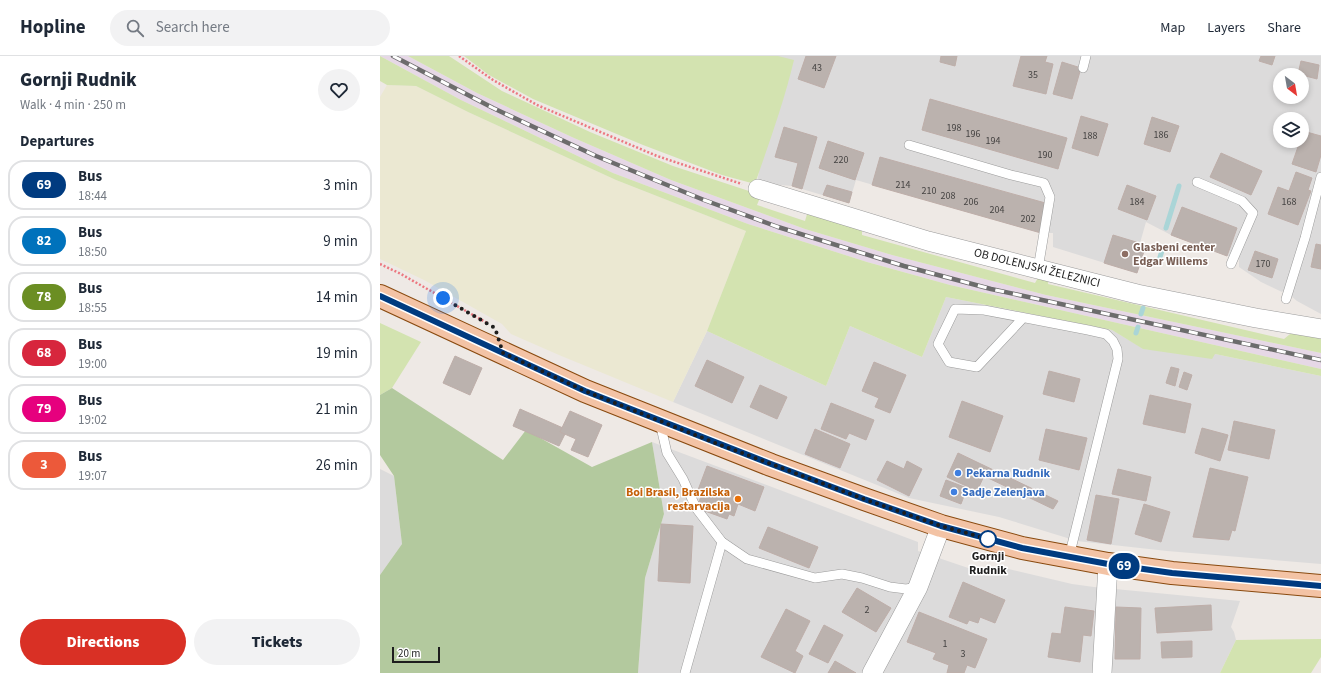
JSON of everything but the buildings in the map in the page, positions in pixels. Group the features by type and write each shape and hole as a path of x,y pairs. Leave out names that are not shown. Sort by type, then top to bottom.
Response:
{"main road":[{"path":"380,296 585,391 800,475 941,526 1022,548 1108,564 1172,573 1321,586"}],"street":[{"name":"OB DOLENJSKI ŽELEZNICI","path":"758,189 928,241 1038,269 1144,295 1256,318 1321,329"},
{"path":"872,673 918,587 941,526"},
{"path":"1102,673 1108,564"}],"lane":[{"path":"1083,68 1086,56"},
{"path":"909,146 1044,183 1050,197 1038,269"},
{"path":"1286,299 1305,238 1321,178"},
{"path":"1197,182 1242,201 1253,213 1231,264"},
{"path":"1023,318 977,367 949,362 938,344 955,309 984,310 1088,330 1106,334 1113,341 1117,349 1118,359 1069,557"},
{"path":"660,421 667,453 683,479 696,508 722,542 747,560 815,578 842,574 862,578 890,587 906,589 918,587"},
{"path":"685,673 722,542"}],"path":[{"path":"459,56 493,80 537,105 658,156 758,189"},
{"path":"380,264 401,274 488,324"}],"shaded area":[{"path":"380,56 408,56 477,93 574,138 671,180 805,229 892,255 1046,295 1321,353 1321,369 950,285 867,262 748,224 613,173 461,100"},
{"path":"778,56 1321,56 1321,314 1297,301 1284,290 1282,292 1261,282 1239,267 1239,258 1227,256 1171,235 1146,222 1140,243 1146,245 1137,273 1053,247 1053,233 1041,233 856,180 849,203 792,186 757,183"},
{"path":"387,85 416,86 468,112 616,180 746,231 707,331 673,402 511,334 502,324 424,280 380,259 380,97"},
{"path":"946,297 1112,330 1144,349 1215,354 1321,376 1321,564 1167,551 1077,541 999,517 909,498 673,402 707,331 826,386 850,326 922,357"},
{"path":"652,442 918,542 918,551 983,573 1004,568 1072,584 1240,601 1231,627 1236,640 1220,673 638,673 645,578 664,514"},
{"path":"380,469 394,476 402,544 380,575"}],"green space":[{"path":"380,56 461,100 613,173 748,224 867,262 950,285 1321,369 1321,376 1215,354 1212,359 1143,349 1112,330 946,297 922,357 850,326 826,386 707,331 746,231 616,180 468,112 416,86 387,85 380,81"},
{"path":"408,56 449,56 502,91 590,132 673,166 761,195 757,205 805,221 808,211 862,227 862,235 1035,283 1039,276 1049,279 1048,284 1284,339 1295,330 1321,335 1321,353 1046,295 892,255 805,229 671,180 574,138 477,93"},
{"path":"464,56 778,56 794,60 781,107 755,184 722,175 643,145 533,99 489,75"},
{"path":"380,323 421,342 392,388 380,395"},
{"path":"392,388 503,460 526,430 592,467 652,442 664,514 645,578 638,673 380,673 380,575 402,544 394,476 380,455 380,395"},
{"path":"1321,639 1321,657 1311,673 1220,673 1236,640"}],"waterway":[{"path":"1166,228 1179,186"},
{"path":"1160,257 1163,248"},
{"path":"1141,314 1143,308"},
{"path":"1136,333 1138,327"}],"railway":[{"path":"393,56 493,108 596,156 704,200 778,227 904,266 991,289 1321,360"}],"bus line":[{"name":"69","path":"380,296 585,391 705,439 864,499 941,526 1022,548 1108,564 1172,573 1321,586"}],"place":[{"name":"Glasbeni center Edgar Willems","path":"1125,254"},
{"name":"Pekarna Rudnik","path":"958,473"},
{"name":"Sadje Zelenjava","path":"954,492"},
{"name":"Boi Brasil, Brazilska restarvacija","path":"738,499"},
{"name":"Gornji Rudnik","path":"988,539"}],"route":[{"path":"443,298 495,328 503,353 585,391 718,444 864,499 941,526 988,539"}]}
